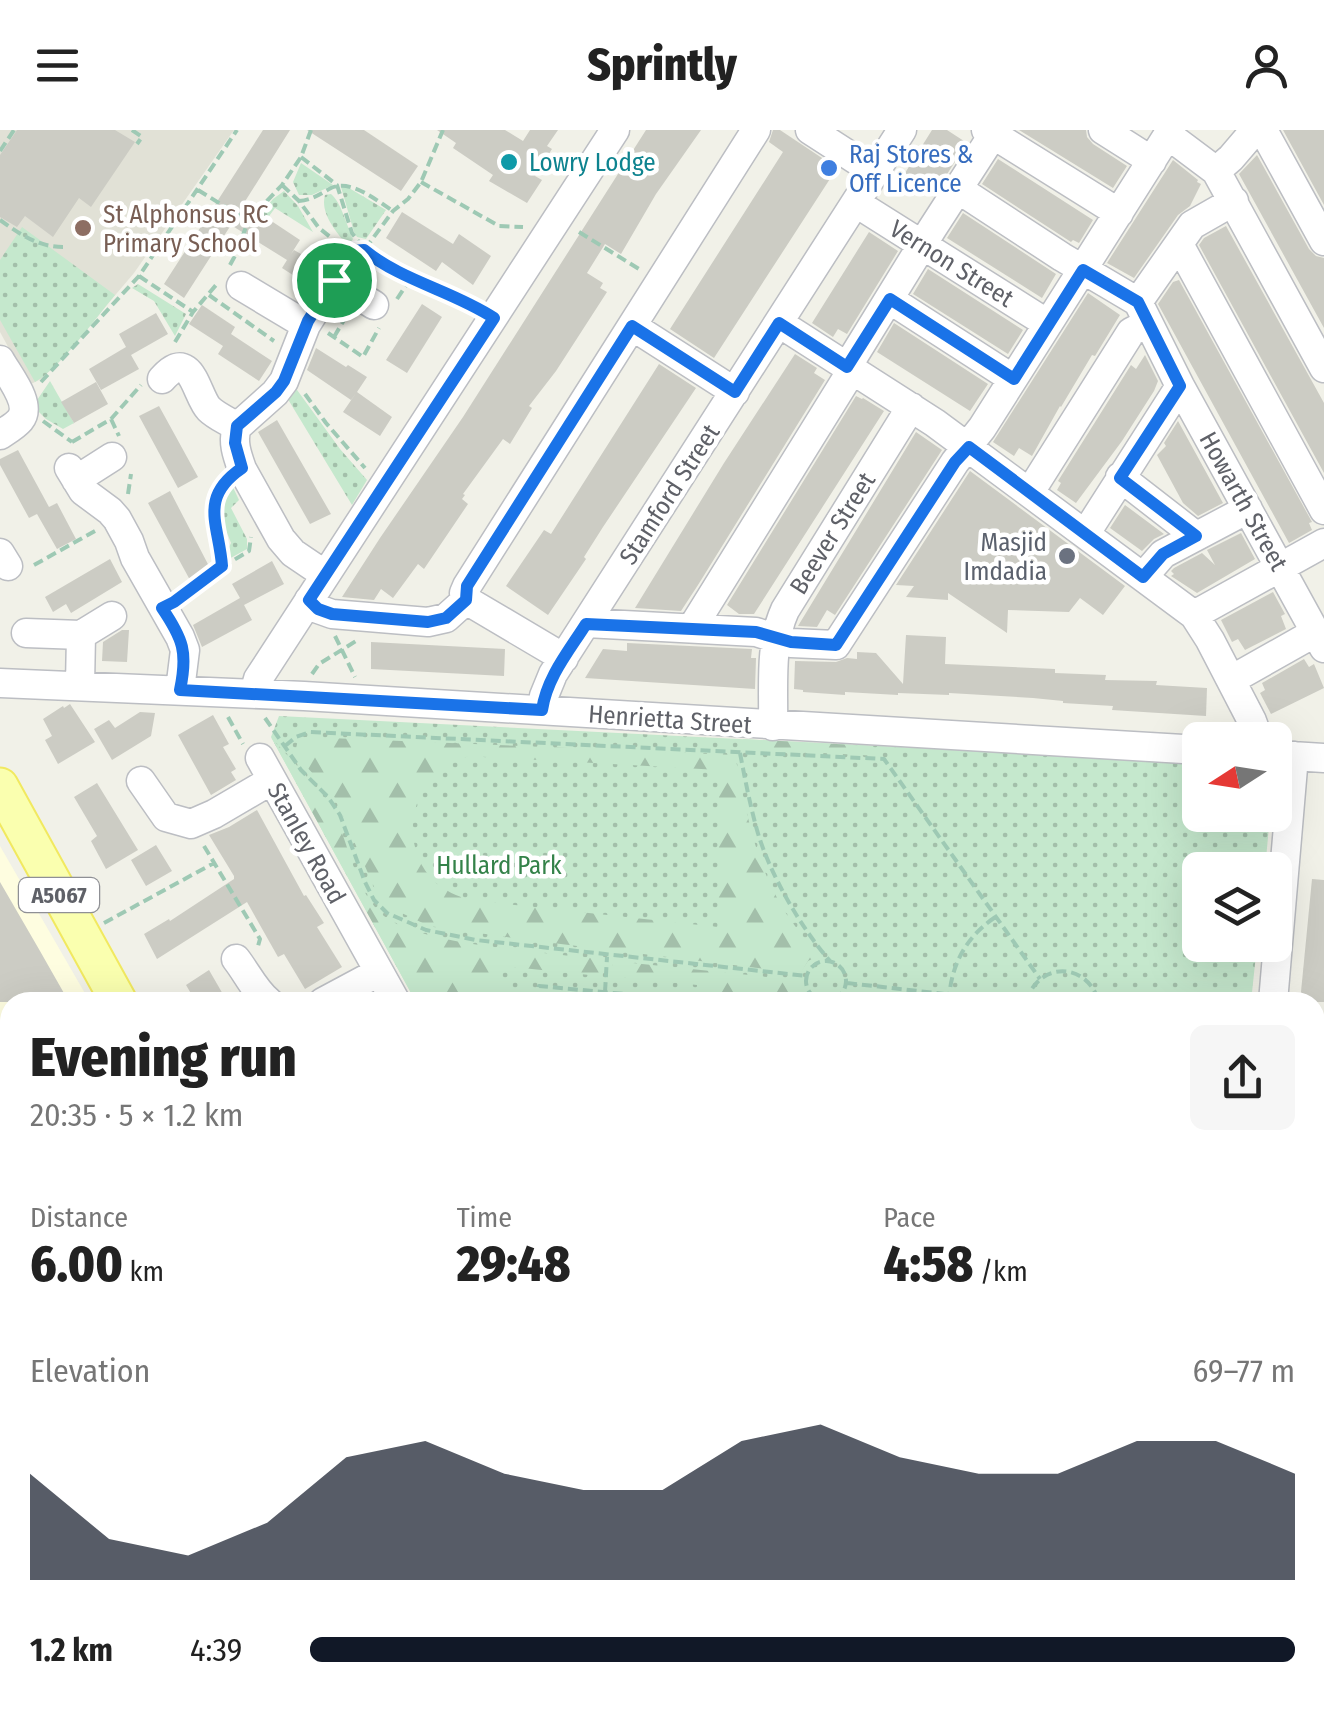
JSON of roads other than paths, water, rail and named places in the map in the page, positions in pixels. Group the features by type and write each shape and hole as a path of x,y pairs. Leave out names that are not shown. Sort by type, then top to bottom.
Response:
{"main road":[{"name":"A5067","path":"0,786 113,992"}],"street":[{"path":"254,694 258,678 324,574 615,130"},
{"path":"564,658 471,604 467,586 756,130"},
{"path":"810,130 889,151"},
{"path":"1102,130 1152,160"},
{"path":"1216,171 1259,130 1324,241"},
{"path":"692,628 991,132 1119,214"},
{"path":"586,624 756,632 791,642 836,645 955,462 958,432 1014,379 1170,132 1216,171 1324,368"},
{"name":"Stamford Street","path":"542,710 548,685 564,658 889,151"},
{"path":"958,190 1148,322"},
{"path":"1030,492 1132,332 1148,322 1192,226 1234,201"},
{"name":"Vernon Street","path":"856,203 1048,324"},
{"path":"1180,246 1324,510"},
{"path":"324,574 294,553 271,522 242,468 235,443 237,426 276,392 306,325 348,262 374,304"},
{"path":"242,286 306,325"},
{"path":"890,299 1014,379"},
{"name":"Howarth Street","path":"1148,322 1320,640"},
{"path":"779,323 910,407 958,432 1030,492 1194,615 1252,722"},
{"path":"632,326 735,392"},
{"path":"0,360 21,400 22,418 0,435"},
{"path":"162,378 177,369 190,372 210,410 237,426"},
{"path":"1086,533 1180,386"},
{"name":"Beever Street","path":"773,726 776,637 784,610 910,407"},
{"path":"87,469 89,497 117,519 134,558 180,637 185,650 180,690"},
{"path":"1120,478 1196,536"},
{"path":"1143,577 1163,554 1248,509"},
{"path":"1194,615 1318,547"},
{"path":"309,600 318,609 332,614 428,622 446,618 471,604"},
{"path":"26,633 81,635 112,616"},
{"path":"80,685 81,635"},
{"path":"1231,680 1320,640"},
{"name":"Henrietta Street","path":"0,684 366,699 1182,749"},
{"path":"1292,756 1324,758"},
{"name":"Stanley Road","path":"144,795 166,816 192,824 214,814 273,761 390,992"},
{"path":"1273,992 1281,832"},
{"path":"247,965 259,992"},
{"path":"341,992 379,972"}],"place":[{"name":"Lowry Lodge","path":"509,162"},
{"name":"Raj Stores & Off Licence","path":"829,168"},
{"name":"St Alphonsus RC Primary School","path":"83,228"},
{"name":"Masjid Imdadia","path":"1067,556"}],"park label":[{"name":"Hullard Park","path":"499,865"}]}
